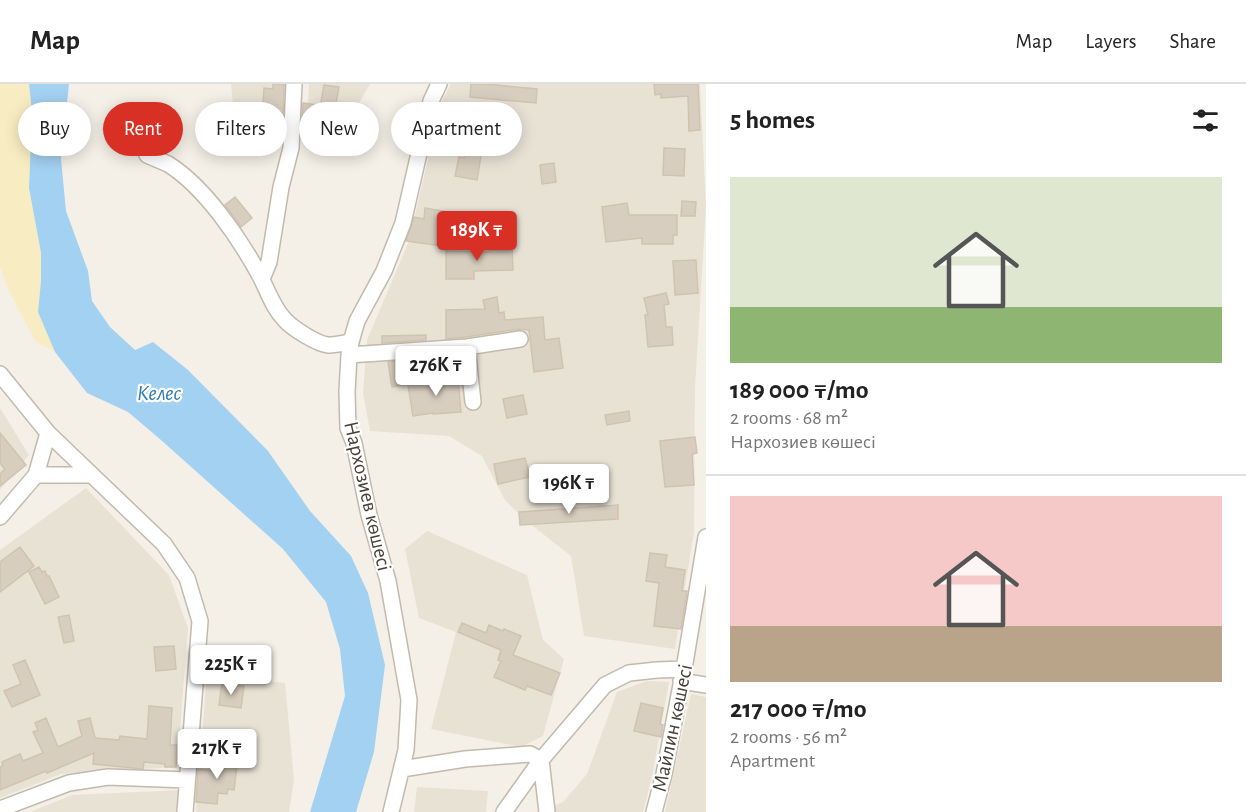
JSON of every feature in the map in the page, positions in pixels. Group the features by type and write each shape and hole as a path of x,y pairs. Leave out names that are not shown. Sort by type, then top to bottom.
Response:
{"street":[{"path":"262,279 269,262 291,148 294,84"},
{"name":"Нархозиев көшесі","path":"391,812 406,750 409,700 388,581 369,515 354,443 348,428 347,392 350,348 357,321 384,271 403,223 431,101 439,84"},
{"path":"149,156 168,164 187,178 210,202 242,246 262,279 266,292 284,320 303,334 326,345 350,348 467,347 520,339"},
{"path":"467,347 473,402"},
{"path":"0,374 48,434 164,544 188,578 200,621 185,812"},
{"path":"0,517 36,475 48,434"},
{"path":"36,475 90,474"},
{"name":"Майлин көшесі","path":"654,812 664,774 683,675 706,537"},
{"path":"504,812 542,760 605,685 629,673 657,669 683,675 706,686"},
{"path":"402,769 465,759 530,754 542,760"},
{"path":"542,760 547,812"},
{"path":"0,809 69,783 108,777 187,780"}],"shaded area":[{"path":"231,84 286,84 284,102 233,102"},
{"path":"309,84 370,84 359,102 308,102"},
{"path":"451,84 700,84 706,206 695,388 694,532 675,649 584,636 571,556 524,519 505,500 482,456 449,436 370,431 363,393 367,340 409,241 429,156 522,156 522,102 442,102"},
{"path":"0,408 29,455 0,490"},
{"path":"86,488 169,575 188,628 177,767 61,774 0,798 0,550"},
{"path":"427,531 527,575 543,640 564,659 543,736 521,747 431,729 456,632 419,618 405,549"},
{"path":"207,674 285,683 294,780 289,812 196,812"},
{"path":"647,681 669,682 652,777 643,812 537,812 563,802 587,774 617,692"},
{"path":"691,694 706,697 706,812 665,812"},
{"path":"417,787 488,791 486,812 414,812"},
{"path":"180,790 177,812 30,812 72,795"}],"sand":[{"path":"0,84 29,84 31,102 18,102 18,156 30,156 29,188 41,253 38,312 55,352 36,342 8,289 0,267"}],"water":[{"name":"Келес","path":"29,84 69,84 67,102 31,102"},
{"name":"Келес","path":"30,156 61,156 66,211 88,271 92,301 110,327 135,350 153,342 188,370 268,451 310,511 351,556 368,593 385,665 374,752 356,812 310,812 345,696 340,649 326,602 283,549 128,412 87,393 55,352 38,312 41,253 29,188"}],"building":[{"path":"273,84 284,84 283,102 263,102 264,88 273,89"},
{"path":"471,84 537,89 536,103 470,97"},
{"path":"654,84 698,84 700,130 689,131 688,96 661,98 661,94 655,95"},
{"path":"324,85 339,87 336,102 321,102"},
{"path":"664,148 685,149 684,176 663,175"},
{"path":"464,156 481,156 477,180 455,176 459,157 464,158"},
{"path":"554,163 556,182 542,184 540,165"},
{"path":"235,197 252,218 241,227 225,205"},
{"path":"682,201 696,202 695,216 681,216"},
{"path":"627,203 629,215 677,215 677,235 673,235 673,244 642,244 642,238 606,242 602,207"},
{"path":"425,208 453,213 448,247 406,241 414,217 424,219"},
{"path":"512,247 513,270 474,271 474,279 446,279 446,251 490,252 490,248"},
{"path":"696,260 698,293 675,295 673,261"},
{"path":"666,293 669,304 664,305 666,327 672,327 673,345 648,347 645,315 648,315 644,298"},
{"path":"497,297 499,313 504,312 505,320 543,317 545,340 559,338 563,368 534,372 529,330 519,329 446,339 446,310 485,309 483,300"},
{"path":"426,335 426,340 382,343 382,336"},
{"path":"411,361 415,383 392,387 388,362"},
{"path":"444,375 451,376 458,381 461,412 413,416 408,385 436,382"},
{"path":"523,395 527,414 507,418 503,399"},
{"path":"629,411 630,421 607,425 605,415"},
{"path":"0,433 26,465 0,486 0,474 5,469 0,463"},
{"path":"695,437 697,453 692,454 694,485 665,487 660,441"},
{"path":"525,458 530,477 498,484 494,464"},
{"path":"618,505 618,519 520,525 519,512"},
{"path":"20,547 34,566 0,592 0,562"},
{"path":"650,553 667,555 665,567 685,570 682,591 687,591 681,629 654,626 659,583 646,581"},
{"path":"39,567 49,576 59,597 45,604 29,572"},
{"path":"69,615 74,641 64,643 58,617"},
{"path":"462,623 486,633 489,625 521,636 513,655 560,673 551,695 527,686 525,690 494,677 501,661 498,660 501,650 458,632"},
{"path":"174,646 176,669 156,671 154,647"},
{"path":"25,660 40,695 12,707 4,691 21,684 13,665"},
{"path":"222,683 244,686 241,708 219,705"},
{"path":"641,703 663,708 660,724 663,725 661,737 634,731"},
{"path":"149,706 172,708 170,745 177,745 176,767 144,762 143,769 93,764 94,753 0,790 2,762 20,754 23,761 43,753 33,732 38,730 35,723 46,718 58,747 82,736 78,721 90,718 95,738 119,740 120,736 147,739"},
{"path":"215,755 238,758 234,790 228,789 227,794 218,793 217,804 196,802 198,769 213,771"}]}
